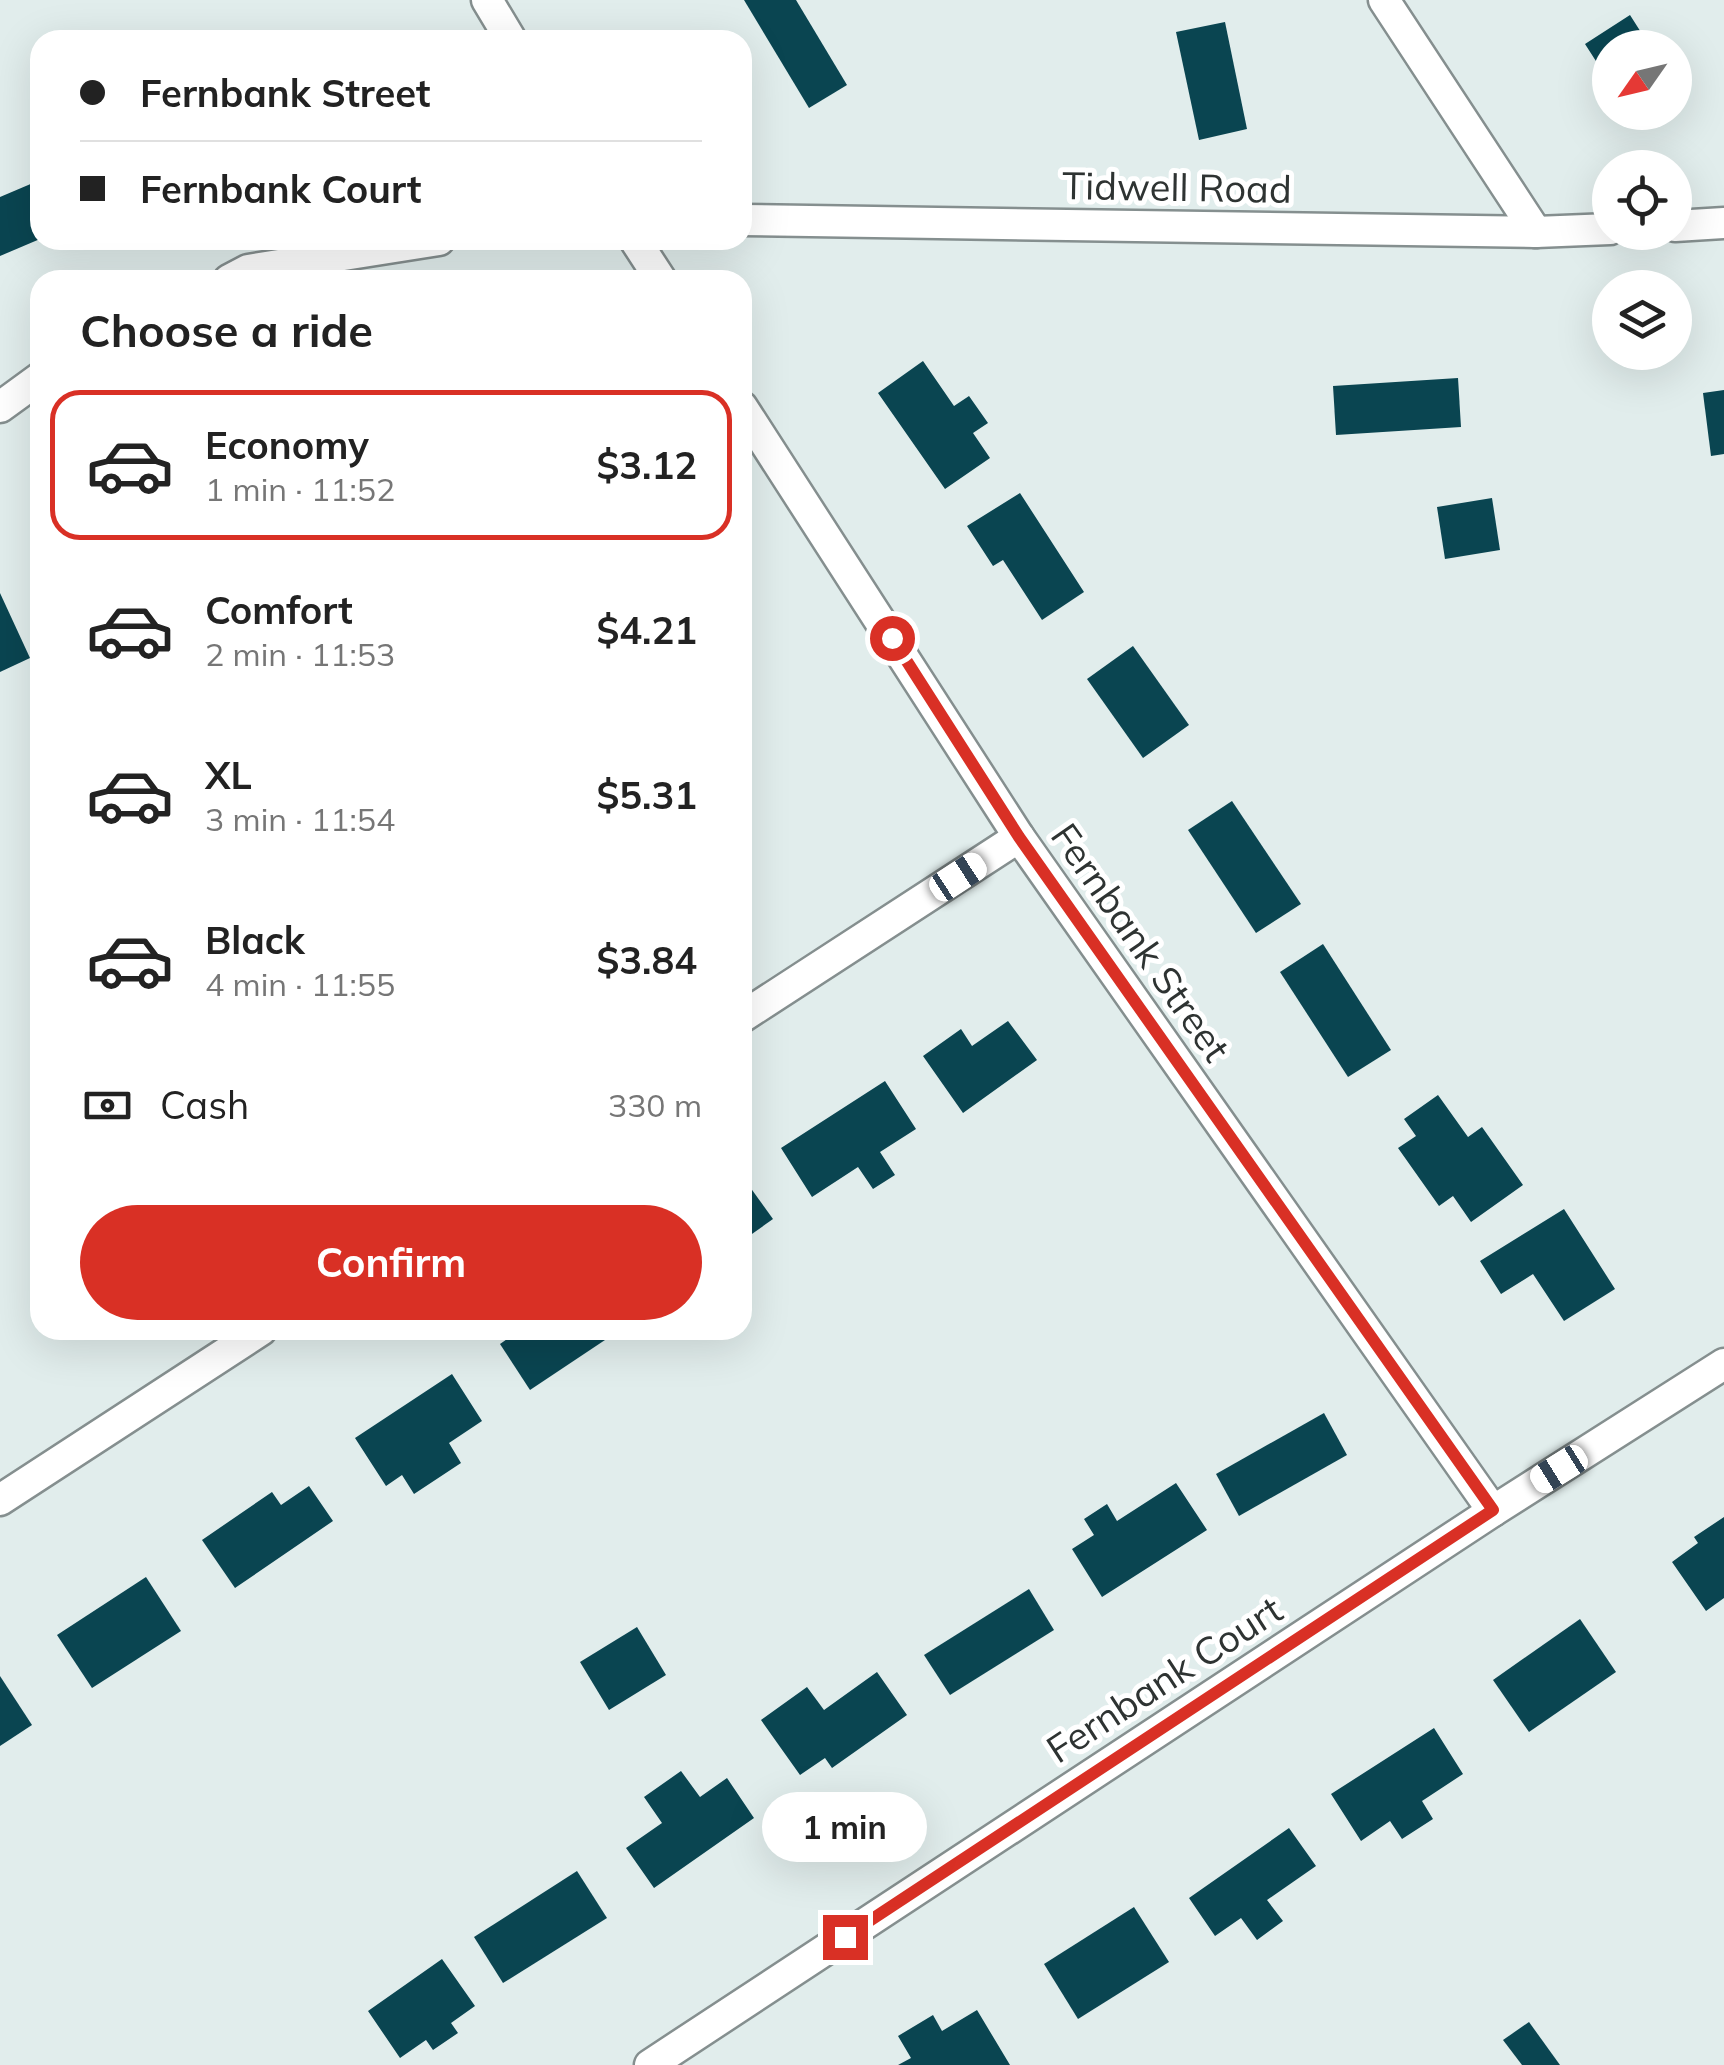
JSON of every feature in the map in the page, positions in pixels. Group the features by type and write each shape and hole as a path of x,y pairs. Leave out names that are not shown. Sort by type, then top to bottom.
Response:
{"street":[{"path":"487,0 506,30"},
{"path":"1384,0 1536,232"},
{"name":"Tidwell Road","path":"752,220 1592,230"},
{"path":"1692,225 1724,223"},
{"path":"248,270 375,250"},
{"path":"0,407 30,385"},
{"name":"Fernbank Street","path":"752,423 1019,837 1493,1510"},
{"path":"752,1011 1019,837"},
{"path":"0,1500 246,1340"},
{"name":"Fernbank Court","path":"650,2065 1493,1510 1724,1364"}],"building":[{"path":"744,0 796,0 847,85 809,108"},
{"path":"1630,15 1640,30 1607,30"},
{"path":"1225,22 1247,129 1199,140 1176,32"},
{"path":"30,184 30,243 0,256 0,197"},
{"path":"923,361 954,406 969,396 988,423 973,433 990,458 945,489 878,393"},
{"path":"1458,378 1461,427 1336,435 1333,386"},
{"path":"1724,390 1724,454 1711,456 1703,393"},
{"path":"1020,493 1084,592 1042,620 1003,560 993,566 967,526"},
{"path":"1492,498 1500,550 1445,559 1437,507"},
{"path":"0,593 30,658 0,672"},
{"path":"1133,646 1189,725 1143,758 1087,679"},
{"path":"1232,801 1301,904 1256,933 1188,830"},
{"path":"1323,944 1391,1050 1348,1077 1280,972"},
{"path":"1008,1021 1037,1060 963,1113 923,1056 961,1029 972,1046"},
{"path":"885,1081 916,1129 880,1152 895,1175 873,1189 858,1167 812,1197 781,1148"},
{"path":"1438,1095 1468,1137 1482,1127 1523,1185 1471,1222 1453,1196 1439,1206 1398,1148 1416,1136 1404,1119"},
{"path":"752,1190 773,1219 752,1234"},
{"path":"1564,1209 1615,1289 1564,1321 1533,1274 1501,1294 1480,1261"},
{"path":"506,1340 605,1340 530,1390 500,1344"},
{"path":"452,1374 482,1421 449,1443 461,1463 414,1494 402,1475 386,1486 355,1438"},
{"path":"1324,1413 1347,1455 1239,1516 1216,1474"},
{"path":"1176,1483 1207,1530 1102,1597 1072,1549 1094,1535 1084,1519 1107,1504 1117,1521"},
{"path":"309,1486 333,1521 235,1588 202,1540 272,1492 281,1505"},
{"path":"1724,1517 1724,1598 1706,1611 1672,1562 1698,1543 1694,1537"},
{"path":"146,1577 181,1631 92,1688 57,1635"},
{"path":"1029,1589 1054,1630 950,1695 924,1655"},
{"path":"1580,1619 1616,1672 1529,1732 1493,1680"},
{"path":"637,1627 666,1675 609,1710 580,1662"},
{"path":"877,1672 907,1715 832,1768 825,1758 800,1775 761,1720 807,1687 824,1710"},
{"path":"0,1676 32,1725 0,1746"},
{"path":"1434,1728 1463,1774 1422,1801 1433,1819 1402,1839 1390,1821 1361,1841 1331,1794"},
{"path":"681,1771 700,1797 727,1778 754,1818 654,1888 626,1848 662,1823 644,1797"},
{"path":"1289,1828 1316,1866 1267,1900 1283,1921 1257,1940 1241,1918 1215,1936 1189,1898"},
{"path":"577,1871 607,1918 503,1983 474,1937"},
{"path":"1134,1907 1169,1962 1078,2019 1044,1964"},
{"path":"442,1959 475,2006 451,2023 458,2033 433,2050 426,2040 400,2058 368,2011"},
{"path":"977,2010 1010,2065 898,2065 911,2058 898,2036 933,2015 942,2031"},
{"path":"1529,2022 1560,2065 1522,2065 1503,2040"}],"route":[{"path":"845,1937 1493,1510 1019,837 892,638"}]}
